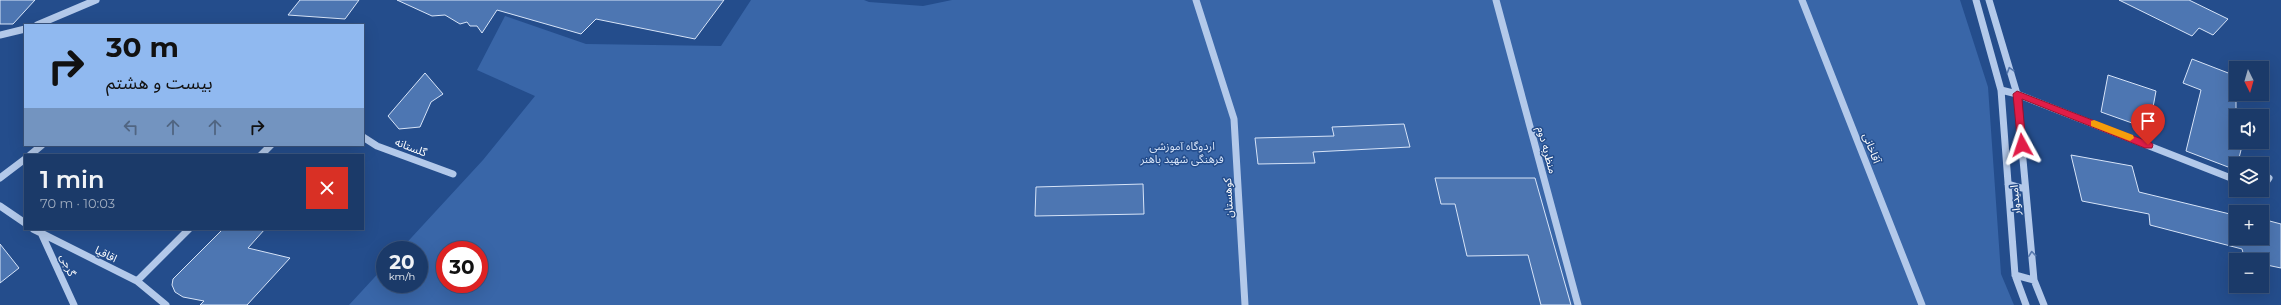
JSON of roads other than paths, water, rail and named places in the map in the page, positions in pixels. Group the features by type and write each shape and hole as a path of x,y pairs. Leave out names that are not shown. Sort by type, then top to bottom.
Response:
{"street":[{"path":"39,24 96,0"},
{"name":"کوهستان","path":"1196,0 1234,119 1245,305"},
{"name":"منظریه دوم","path":"1496,0 1578,305"},
{"name":"آقاخانی","path":"1802,0 1922,305"},
{"name":"امیدوار","path":"1976,0 2001,90 2015,275 2026,305"},
{"name":"امیدوار","path":"1989,0 2017,94 2034,280 2044,305"},
{"path":"0,35 24,30"},
{"path":"2001,90 2017,94 2229,177"},
{"name":"گلستانه","path":"364,138 377,146 453,174"},
{"path":"31,154 41,146"},
{"path":"263,154 270,146"},
{"path":"0,178 24,159"},
{"path":"2008,184 2025,189"},
{"path":"0,206 24,222"},
{"name":"اقاقیا","path":"34,230 137,281 166,305"},
{"path":"137,281 188,230"},
{"name":"گرجی","path":"42,235 74,305"},
{"path":"2015,275 2034,280"}],"park label":[{"name":"اردوگاه آموزشی فرهنگی شهید باهنر","path":"1182,152"}]}
